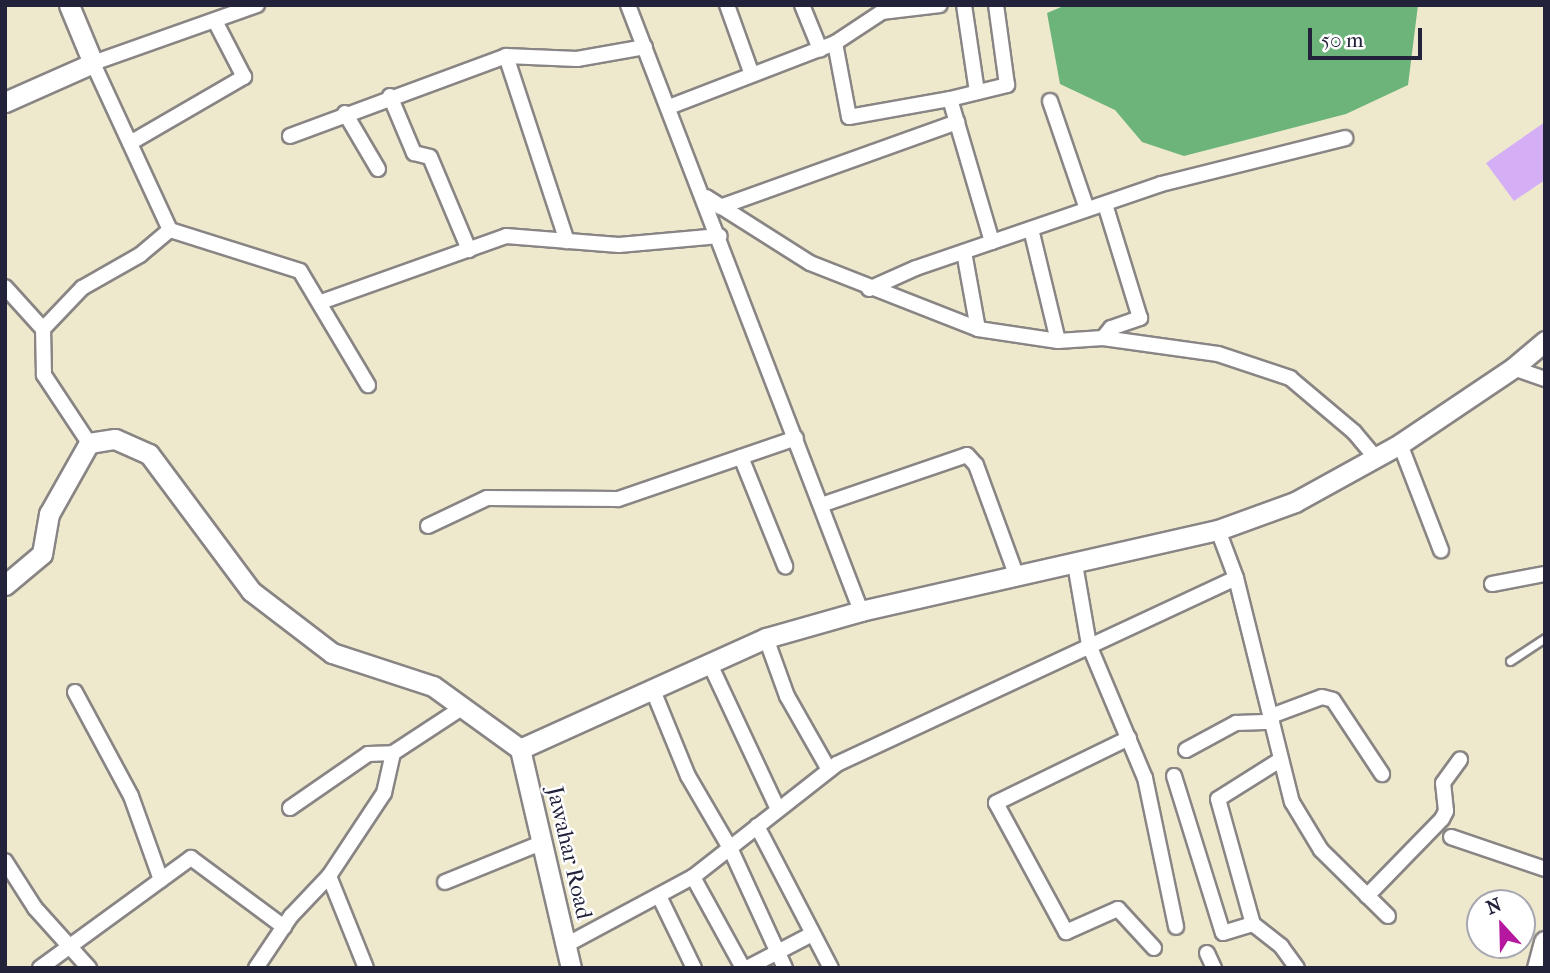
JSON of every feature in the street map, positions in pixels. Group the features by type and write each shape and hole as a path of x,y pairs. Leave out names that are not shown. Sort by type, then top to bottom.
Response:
{"main road":[{"path":"1538,968 1545,942"}],"street":[{"path":"69,5 170,230 300,271 321,302 368,385"},
{"path":"5,102 93,63 257,5"},
{"path":"628,5 706,197 861,611"},
{"path":"727,5 752,75"},
{"path":"802,5 820,49"},
{"path":"669,107 835,43 882,12 940,5"},
{"path":"964,5 977,92"},
{"path":"835,43 849,117 950,99 1007,85 996,5"},
{"path":"130,143 244,77 215,20"},
{"path":"290,136 390,96 506,56 578,59 645,47"},
{"path":"506,56 567,241"},
{"path":"390,96 414,153 430,157 469,250"},
{"path":"950,99 992,242"},
{"path":"1051,101 1087,209"},
{"path":"345,113 378,169"},
{"path":"720,207 957,122"},
{"path":"869,289 964,252 1161,184 1345,138"},
{"path":"706,197 810,263 869,289 978,329 1058,341 1103,338 1218,355 1290,378 1354,432 1375,457"},
{"path":"1103,338 1111,328 1140,318 1105,204"},
{"path":"1031,229 1058,341"},
{"path":"43,329 82,288 140,255 170,230"},
{"path":"321,302 506,236 619,246 720,236"},
{"path":"964,252 978,329"},
{"path":"5,288 43,329 44,375 89,443"},
{"path":"89,443 115,439 149,454 251,591 332,653 433,686 520,749 766,638 861,611 1218,530 1295,502 1400,444 1513,368 1545,341"},
{"path":"1513,368 1545,379"},
{"path":"428,526 487,498 618,499 796,438"},
{"path":"5,585 42,554 49,514 89,443"},
{"path":"1400,444 1441,550"},
{"path":"821,505 967,455 976,465 1017,577"},
{"path":"741,457 785,566"},
{"path":"1218,530 1236,578 1280,760 1304,827 1388,916"},
{"path":"1075,564 1089,645 1145,778 1176,927"},
{"path":"1492,584 1545,574"},
{"path":"566,945 693,877 829,770 1089,645 1236,578"},
{"path":"766,638 787,696 829,770"},
{"path":"709,662 778,810"},
{"path":"652,688 688,776 730,848 785,968"},
{"path":"75,692 131,796 161,880"},
{"path":"1186,750 1236,723 1271,719 1322,697 1334,700 1382,774"},
{"path":"290,808 368,754 393,753 463,707"},
{"path":"1129,738 996,803 1066,932 1118,909 1154,948"},
{"name":"Jawahar Road","path":"520,749 571,968"},
{"path":"256,968 284,927 329,876 384,793 393,753"},
{"path":"1280,760 1218,799 1253,924 1281,946 1297,968"},
{"path":"1367,896 1442,819 1446,811 1443,783 1460,760"},
{"path":"1174,776 1223,933 1253,924"},
{"path":"757,826 831,968"},
{"path":"1451,837 1545,869"},
{"path":"445,882 541,843"},
{"path":"40,968 191,858 284,927"},
{"path":"5,861 67,947 89,968"},
{"path":"329,876 366,968"},
{"path":"693,877 745,968 812,934"},
{"path":"659,896 694,968"},
{"path":"1207,953 1214,968"}],"lane":[{"path":"1510,661 1545,638"}],"green space":[{"path":"1066,5 1418,5 1408,85 1346,114 1184,156 1142,142 1115,110 1060,84 1047,13"}],"building":[{"path":"1545,122 1545,180 1514,201 1486,163"}]}
